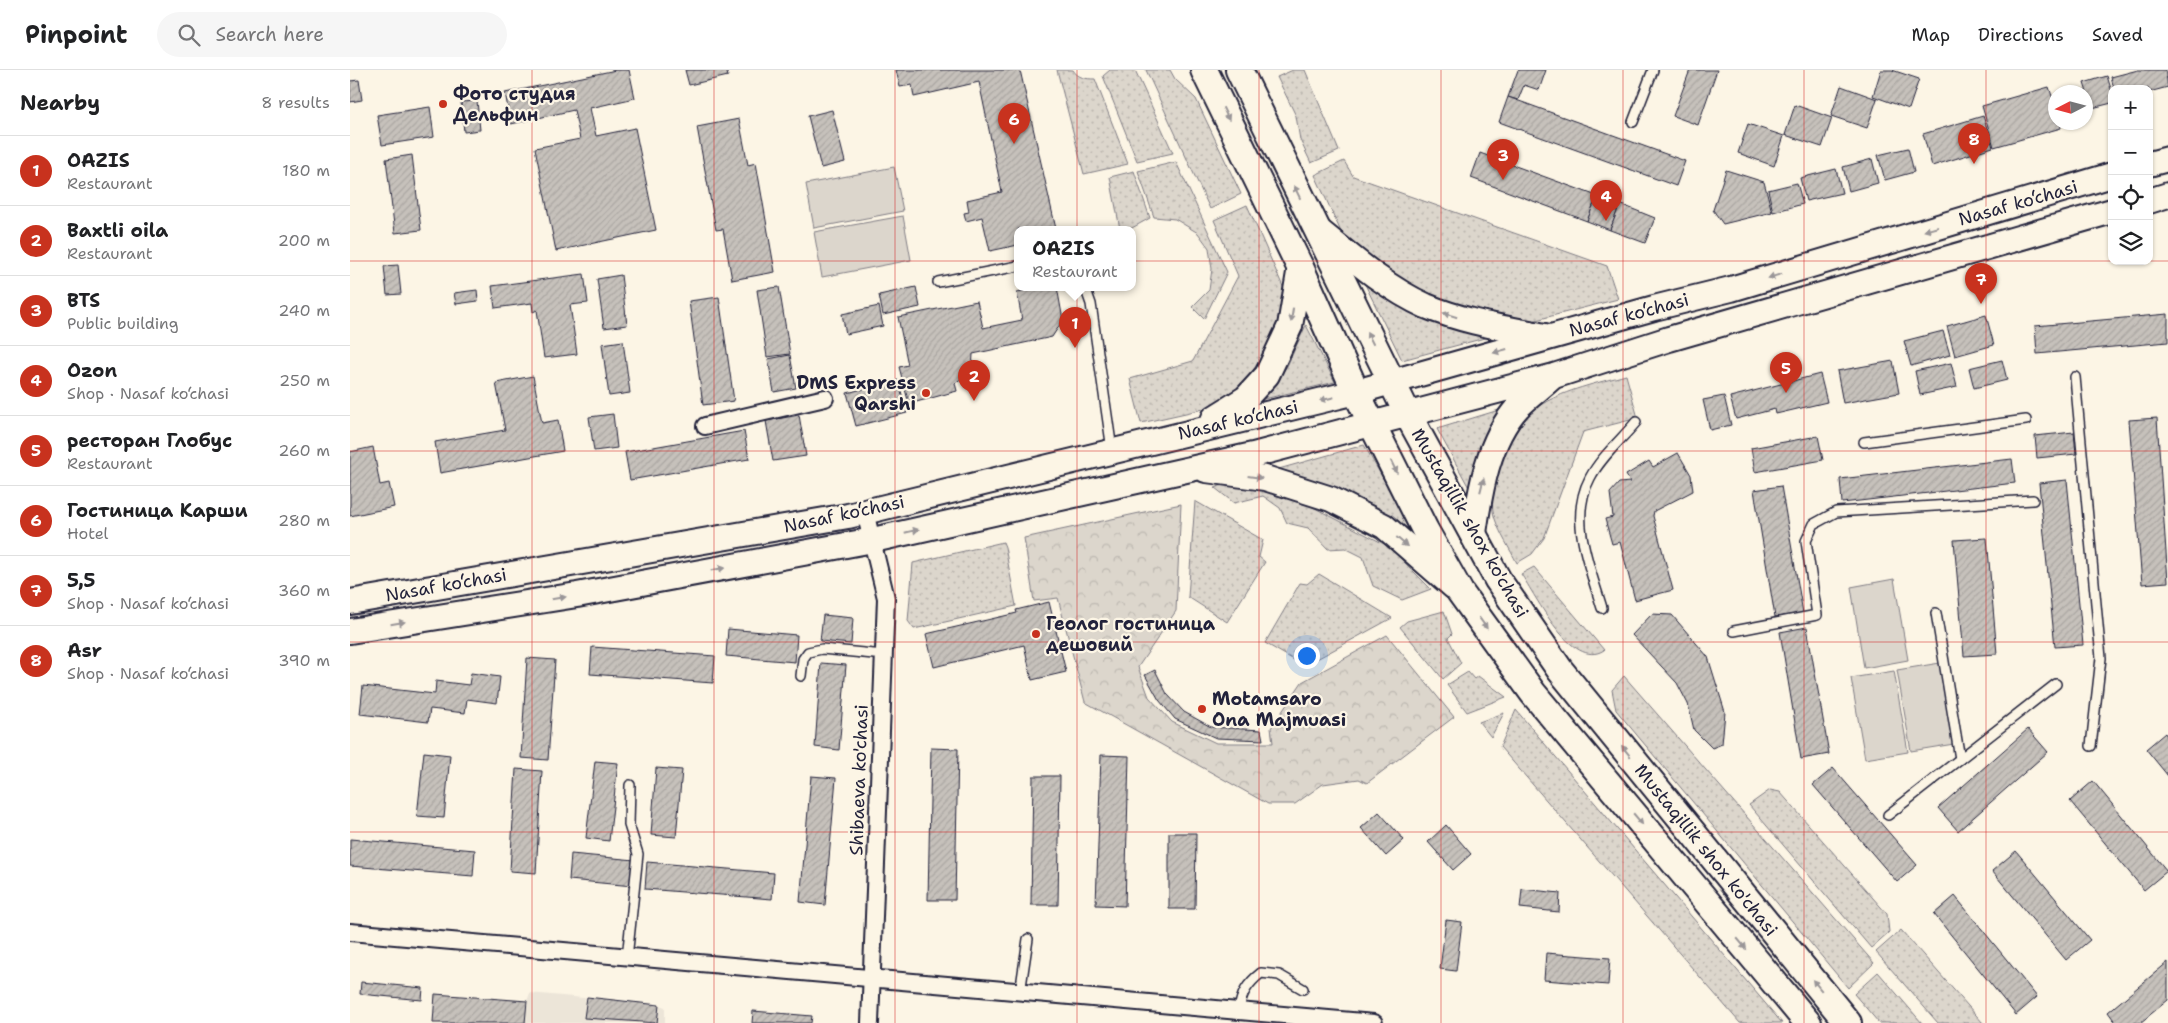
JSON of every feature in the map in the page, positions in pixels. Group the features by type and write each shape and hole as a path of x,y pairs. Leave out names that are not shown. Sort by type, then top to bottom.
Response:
{"main road":[{"name":"Mustaqillik shox ko'chasi","path":"1204,70 1300,267 1356,392 1425,530 1460,592 1533,693 1808,1023"},
{"name":"Mustaqillik shox ko'chasi","path":"1239,70 1314,227 1407,413 1498,580 1560,670 1848,1023"},
{"path":"2153,163 2168,159"},
{"name":"Nasaf ko‘chasi","path":"350,602 865,512 1189,431 1356,392 1654,308 1731,289 2108,176"},
{"path":"2153,199 2168,195"},
{"name":"Nasaf ko‘chasi","path":"350,631 578,595 873,540 1253,455 1407,413 1554,376 1669,339 2108,212"},
{"path":"1314,227 1387,284 1425,305 1456,317 1549,337"},
{"path":"1189,431 1246,398 1267,375 1290,326 1300,267"},
{"path":"1654,308 1669,339"},
{"path":"1474,533 1480,497 1491,452 1518,408 1554,376"},
{"path":"1190,468 1266,478 1331,499 1384,526 1460,592"}],"street":[{"path":"705,426 825,398"},
{"name":"Shibaeva ko'chasi","path":"865,512 886,598 870,1023"},
{"path":"350,932 872,980 1239,1011 1322,1021 1374,1023"}],"lane":[{"path":"1633,122 1653,70"},
{"path":"938,282 1014,267"},
{"path":"1086,291 1091,304 1112,450"},
{"path":"2075,377 2101,658 2091,746"},
{"path":"1864,442 2026,420"},
{"path":"1602,608 1583,543 1580,511 1590,479 1602,461 1636,422"},
{"path":"1734,631 1817,615 1806,540 1814,524 1836,512 2033,500"},
{"path":"1936,613 1960,759"},
{"path":"801,676 803,659 808,652 822,649 884,655"},
{"path":"1888,815 2056,684"},
{"path":"627,958 638,854 629,824 630,785"},
{"path":"1020,993 1028,939"},
{"path":"1239,1011 1240,997 1251,981 1261,973 1279,975 1303,989"}],"shaded area":[{"path":"530,993 659,1005 665,1007 665,1023 432,1023 435,994 527,1001"}],"green space":[{"path":"1057,70 1073,70 1082,78 1095,79 1128,164 1084,174"},
{"path":"1110,70 1135,70 1173,153 1137,161 1103,76"},
{"path":"1146,70 1170,70 1175,79 1196,99 1241,194 1210,209"},
{"path":"1293,70 1305,70 1339,151 1311,163 1300,140 1296,116 1277,77"},
{"path":"1344,161 1353,176 1607,266 1618,299 1532,321 1486,314 1439,301 1401,283 1367,257 1342,234 1315,175"},
{"path":"1176,162 1227,272 1204,319 1192,307 1209,290 1212,269 1209,248 1198,233 1175,219 1154,217 1138,171"},
{"path":"894,167 903,211 814,228 806,184"},
{"path":"1134,171 1150,218 1135,226 1119,226 1110,177"},
{"path":"1247,205 1284,289 1281,315 1265,351 1241,390 1217,406 1141,423 1130,379 1193,361 1238,276 1214,220"},
{"path":"903,216 911,260 822,277 814,232"},
{"path":"1359,272 1496,335 1402,360"},
{"path":"1306,325 1335,382 1264,399 1287,366"},
{"path":"1626,375 1638,418 1583,432 1544,538 1532,554 1517,563 1497,525 1493,514 1492,502 1496,473 1503,449 1514,430 1527,415 1543,403 1582,387"},
{"path":"1512,406 1473,495 1437,429"},
{"path":"1364,445 1414,533 1337,488 1268,472"},
{"path":"1232,481 1256,485 1309,505 1388,546 1431,589 1402,600 1373,586 1363,557 1345,548 1328,549 1308,528 1287,523 1280,508 1263,496 1234,503 1215,488"},
{"path":"1195,501 1263,540 1259,557 1265,562 1227,622 1188,597"},
{"path":"1181,504 1176,611 1138,667 1149,697 1172,722 1216,743 1273,743 1271,728 1302,682 1387,635 1454,717 1367,783 1359,779 1323,784 1295,804 1268,804 1085,702 1058,598 1034,601 1024,538"},
{"path":"1003,542 1016,606 914,629 908,621 913,563"},
{"path":"1534,567 1604,650 1592,654 1580,650 1556,628 1521,574"},
{"path":"1319,574 1392,618 1304,666 1265,643 1300,583 1307,584"},
{"path":"1894,579 1908,660 1864,668 1851,587"},
{"path":"1444,611 1452,634 1448,638 1461,663 1443,679 1400,627 1407,621"},
{"path":"1940,663 1954,744 1911,751 1897,670"},
{"path":"1894,671 1908,752 1865,759 1851,678"},
{"path":"1468,672 1474,679 1478,676 1506,697 1467,712 1447,685"},
{"path":"1624,676 1874,963 1848,988 1616,710 1612,690"},
{"path":"1516,710 1782,1023 1740,1023 1500,747"},
{"path":"1504,713 1491,737 1479,722"},
{"path":"1770,790 1780,792 1887,914 1889,932 1871,948 1749,805"},
{"path":"1901,930 1983,1023 1938,1023 1876,952"},
{"path":"1878,972 1922,1023 1879,1023 1854,994"}],"building":[{"path":"616,70 629,70 635,98 590,108 596,136 635,128 656,230 556,251 535,148 580,139 574,110 511,124 505,93"},
{"path":"685,70 726,70 728,76 689,85"},
{"path":"896,70 1020,70 1055,226 1014,226 1014,246 990,251 982,217 966,221 964,213 969,212 967,200 1002,192 979,82 914,97 912,85 900,87"},
{"path":"1518,70 1546,70 1539,90 1524,85 1518,100 1508,97"},
{"path":"1690,70 1717,70 1698,125 1673,116"},
{"path":"1881,70 1892,70 1919,79 1909,109 1873,96"},
{"path":"2138,70 2165,70 2168,87 2153,91 2153,85 2113,85 2111,77"},
{"path":"2107,76 2110,85 2108,85 2108,104 2093,108 2093,85 2085,85 2084,83"},
{"path":"359,80 362,100 350,102 350,81"},
{"path":"1841,86 1877,99 1867,128 1831,116"},
{"path":"2048,87 2048,130 2054,130 1994,147 1982,106"},
{"path":"1508,97 1685,161 1676,186 1499,122"},
{"path":"477,101 480,130 464,132 461,102"},
{"path":"1795,105 1832,118 1822,147 1785,135"},
{"path":"430,107 434,137 382,145 377,115"},
{"path":"832,110 845,162 821,168 808,116"},
{"path":"1983,116 1993,147 1932,166 1923,134"},
{"path":"739,119 748,165 756,163 775,272 732,280 723,229 716,230 697,127"},
{"path":"1748,124 1784,136 1774,166 1738,153"},
{"path":"1908,148 1914,172 1885,180 1878,155"},
{"path":"1480,153 1597,196 1587,221 1471,178"},
{"path":"412,155 421,230 395,233 386,159"},
{"path":"1872,159 1878,183 1849,191 1843,167"},
{"path":"1836,169 1842,193 1806,201 1800,178"},
{"path":"1726,170 1764,182 1772,212 1723,224 1713,210"},
{"path":"1797,183 1803,204 1773,212 1768,190"},
{"path":"1597,196 1620,204 1610,230 1587,221"},
{"path":"1620,204 1655,218 1645,243 1610,230"},
{"path":"398,265 401,294 387,295 384,266"},
{"path":"584,274 588,303 570,305 577,354 544,358 537,310 533,312 532,303 495,308 492,286"},
{"path":"621,275 627,325 604,328 597,279"},
{"path":"779,287 790,354 767,357 757,290"},
{"path":"916,287 920,307 883,315 879,295"},
{"path":"477,290 478,301 456,304 454,293"},
{"path":"1058,291 1063,320 1052,337 973,354 972,371 955,383 957,391 909,404 899,367 908,365 898,317 977,301 983,328 1022,320 1017,292"},
{"path":"719,297 734,401 703,405 689,301"},
{"path":"879,306 883,326 846,334 842,314"},
{"path":"2168,314 2168,342 2037,354 2035,326"},
{"path":"1986,315 1994,345 1955,356 1947,326"},
{"path":"1943,331 1950,355 1911,366 1904,341"},
{"path":"623,341 630,393 609,396 602,344"},
{"path":"790,355 796,388 774,392 768,359"},
{"path":"2002,360 2007,380 1974,388 1969,368"},
{"path":"1893,361 1899,393 1843,403 1837,371"},
{"path":"1951,363 1957,387 1920,395 1915,371"},
{"path":"1820,374 1827,402 1776,414 1775,409 1736,419 1730,397"},
{"path":"533,376 542,423 558,420 563,451 440,473 435,442 505,430 496,383"},
{"path":"898,380 907,413 856,426 847,393"},
{"path":"1724,396 1731,425 1710,430 1703,400"},
{"path":"613,414 617,448 594,451 589,417"},
{"path":"799,415 806,456 773,461 766,421"},
{"path":"2157,418 2168,582 2142,584 2129,420"},
{"path":"744,431 749,459 630,480 625,452"},
{"path":"2074,432 2076,454 2037,458 2035,436"},
{"path":"1818,436 1823,460 1755,472 1751,448"},
{"path":"373,447 380,485 389,483 394,507 350,516 350,452"},
{"path":"1678,453 1691,475 1693,491 1654,511 1653,516 1673,590 1635,600 1620,542 1612,544 1605,519 1613,517 1610,493 1619,483 1630,482 1626,475 1649,461 1653,467"},
{"path":"2012,459 2015,483 1842,503 1840,479"},
{"path":"2067,480 2083,645 2055,647 2039,483"},
{"path":"1781,486 1803,613 1775,617 1754,490"},
{"path":"1987,538 1997,654 1964,656 1954,540"},
{"path":"1049,602 1066,672 1032,680 1024,645 934,667 926,634 1017,613 1016,610"},
{"path":"1652,614 1672,615 1708,657 1725,712 1722,744 1712,748 1694,730 1688,704 1677,683 1632,635"},
{"path":"823,615 853,618 851,644 820,641"},
{"path":"1807,627 1829,754 1801,759 1780,632"},
{"path":"728,629 797,635 795,662 726,656"},
{"path":"592,647 715,656 713,683 590,674"},
{"path":"527,658 555,660 548,760 521,758"},
{"path":"821,663 846,665 839,750 815,747"},
{"path":"1155,670 1167,694 1184,712 1211,727 1261,730 1263,740 1216,738 1175,719 1159,700 1145,675"},
{"path":"471,673 500,677 497,703 467,699 465,713 430,709 428,722 360,714 363,686 435,694 436,681 469,685"},
{"path":"2028,729 2048,752 1958,831 1938,808"},
{"path":"2165,733 2168,738 2168,776 2146,749"},
{"path":"931,748 958,749 955,900 928,900"},
{"path":"424,752 450,755 444,818 417,816"},
{"path":"1101,755 1129,756 1125,906 1096,905"},
{"path":"595,761 618,763 609,841 586,838"},
{"path":"656,768 682,770 676,837 651,835"},
{"path":"1833,768 1917,865 1897,882 1813,785"},
{"path":"516,769 542,771 536,873 510,871"},
{"path":"811,776 836,778 825,905 800,902"},
{"path":"1033,776 1060,776 1058,905 1031,905"},
{"path":"2093,781 2167,871 2144,890 2070,801"},
{"path":"1379,812 1404,840 1386,856 1361,828"},
{"path":"1446,825 1471,854 1453,870 1428,842"},
{"path":"1169,833 1196,833 1195,909 1169,909"},
{"path":"350,839 475,850 473,876 350,866"},
{"path":"2016,851 2090,940 2066,960 1992,871"},
{"path":"571,854 635,860 633,886 569,880"},
{"path":"647,862 774,873 772,899 645,889"},
{"path":"1522,889 1560,893 1559,912 1520,908"},
{"path":"1955,896 2037,997 2016,1015 1934,914"},
{"path":"1446,920 1462,922 1456,971 1440,969"},
{"path":"1546,953 1610,958 1608,985 1544,980"},
{"path":"2168,962 2168,1000 2140,1023 2116,1023 2108,1012"},
{"path":"361,982 423,988 422,1000 360,994"},
{"path":"435,994 527,1001 525,1023 433,1023"},
{"path":"587,997 659,1005 657,1023 584,1018"},
{"path":"753,1011 812,1016 811,1023 752,1023"}],"place":[{"name":"Фото студия Дельфин","path":"443,104"},
{"name":"Гостиница Карши","path":"1014,144"},
{"name":"Asr","path":"1974,164"},
{"name":"BTS","path":"1503,180"},
{"name":"Ozon","path":"1606,221"},
{"name":"5,5","path":"1981,304"},
{"name":"OAZIS","path":"1075,348"},
{"name":"DMS Express Qarshi","path":"926,393"},
{"name":"ресторан Глобус","path":"1786,393"},
{"name":"Baxtli oila","path":"974,401"},
{"name":"Геолог гостиница дешовий","path":"1036,634"},
{"name":"Motamsaro Ona Majmuasi","path":"1202,709"}]}
